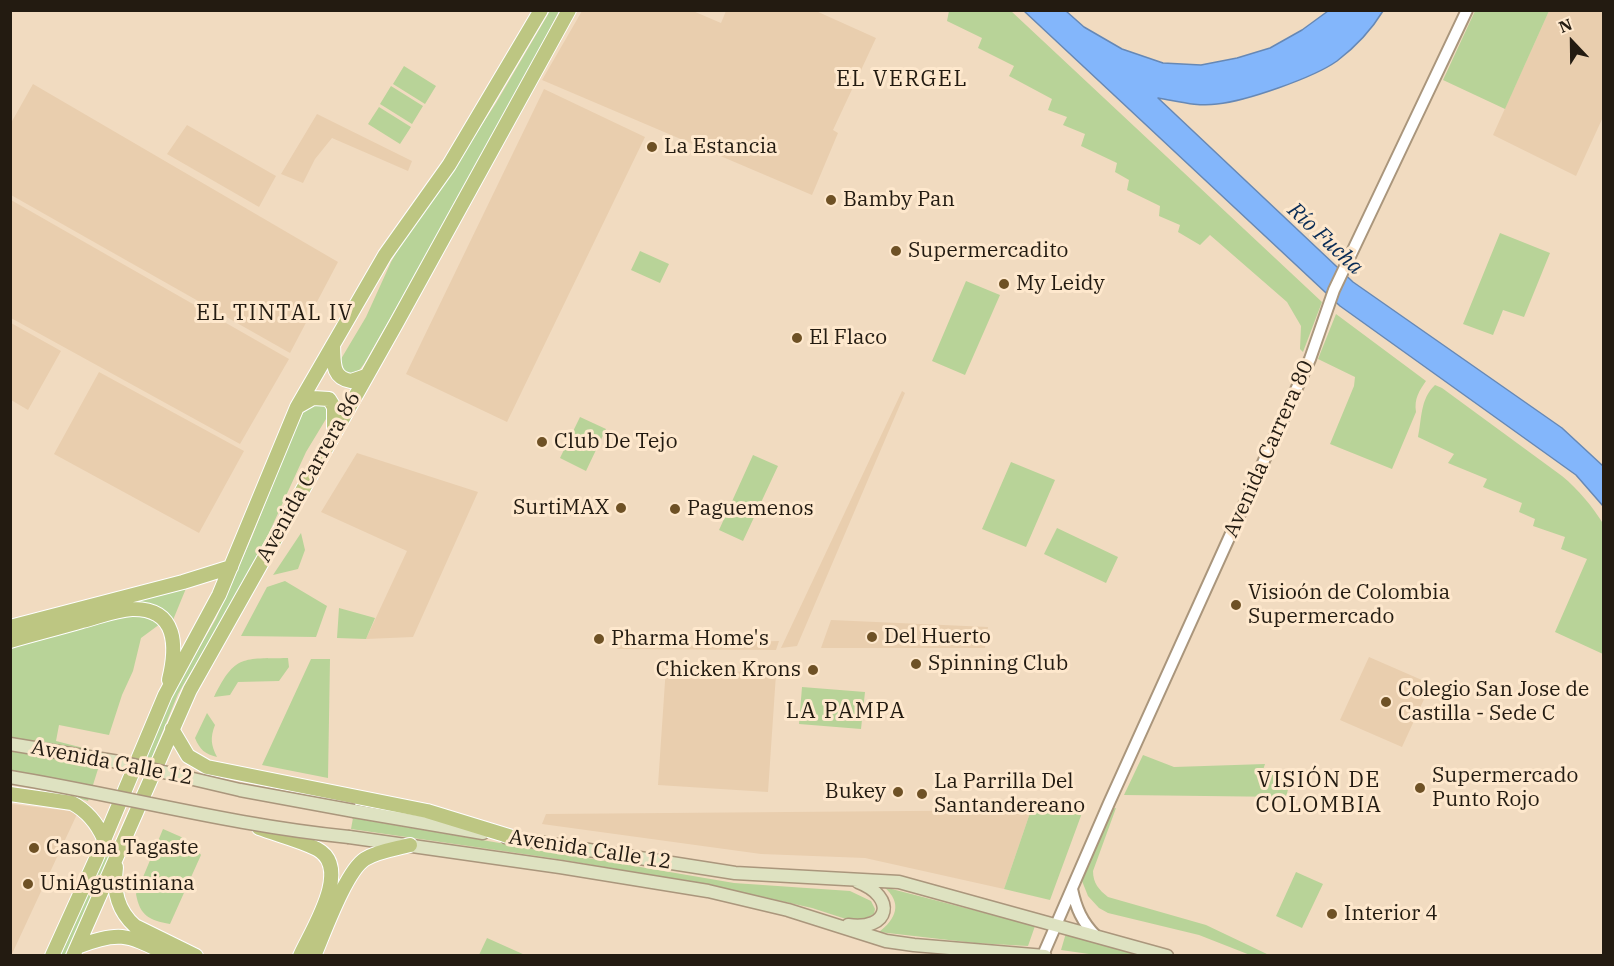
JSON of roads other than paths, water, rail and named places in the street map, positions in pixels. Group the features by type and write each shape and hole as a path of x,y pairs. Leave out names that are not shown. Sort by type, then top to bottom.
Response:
{"main road":[{"name":"Avenida Carrera 86","path":"52,956 165,695 212,610 297,407 385,255 461,145 541,10"},
{"name":"Avenida Carrera 86","path":"75,951 172,729 196,680 569,10"},
{"path":"333,345 334,370 338,376 351,381 366,376"},
{"path":"297,407 313,398 329,399 335,413 333,434"},
{"path":"10,627 183,582 231,567"},
{"path":"10,641 121,611 144,610 153,613 170,627 174,638 174,652 165,695"},
{"path":"172,729 188,756 207,767 427,811 515,838"},
{"name":"Avenida Calle 12","path":"10,744 125,764 240,790 354,811 720,871 911,884 1167,956"},
{"name":"Avenida Calle 12","path":"10,777 75,788 252,825 410,845 708,891 788,910 886,941 1044,955"},
{"path":"10,794 72,803 81,807 96,822 104,839"},
{"path":"252,825 319,850 332,872 330,891 300,956"},
{"path":"314,956 354,870 367,858 410,845"},
{"path":"118,856 115,888 121,910 127,919 135,926 196,956"},
{"path":"823,921 867,926 873,924 882,914 883,902 879,895 871,887 849,878"},
{"path":"75,951 106,936 125,936 171,956"}],"street":[{"name":"Avenida Carrera 80","path":"1044,955 1123,772 1310,358 1326,311 1353,248 1467,10"},
{"path":"1072,888 1076,908 1087,927 1096,936"}],"water":[{"path":"1024,11 1066,11 1084,27 1122,49 1163,63 1201,65 1237,58 1270,48 1302,30 1328,11 1383,11 1368,31 1337,61 1279,88 1210,105 1158,98 1353,282 1562,428 1603,466 1603,506 1576,475 1340,306"}],"place":[{"name":"La Estancia","path":"652,147"},
{"name":"Bamby Pan","path":"831,200"},
{"name":"Supermercadito","path":"896,251"},
{"name":"My Leidy","path":"1004,284"},
{"name":"El Flaco","path":"797,338"},
{"name":"Club De Tejo","path":"542,442"},
{"name":"SurtiMAX","path":"621,508"},
{"name":"Paguemenos","path":"675,509"},
{"name":"Visioón de Colombia Supermercado","path":"1236,605"},
{"name":"Del Huerto","path":"872,637"},
{"name":"Pharma Home's","path":"599,639"},
{"name":"Spinning Club","path":"916,664"},
{"name":"Chicken Krons","path":"813,670"},
{"name":"Colegio San Jose de Castilla - Sede C","path":"1386,702"},
{"name":"Supermercado Punto Rojo","path":"1420,788"},
{"name":"Bukey","path":"898,792"},
{"name":"La Parrilla Del Santandereano","path":"922,794"},
{"name":"Casona Tagaste","path":"34,848"},
{"name":"UniAgustiniana","path":"28,884"},
{"name":"Interior 4","path":"1332,914"}],"district":[{"name":"EL VERGEL","path":"902,80"},
{"name":"EL TINTAL IV","path":"275,314"},
{"name":"LA PAMPA","path":"846,712"},
{"name":"VISIÓN DE COLOMBIA","path":"1319,794"}],"water label":[{"name":"Río Fucha","path":"1325,239"}]}
